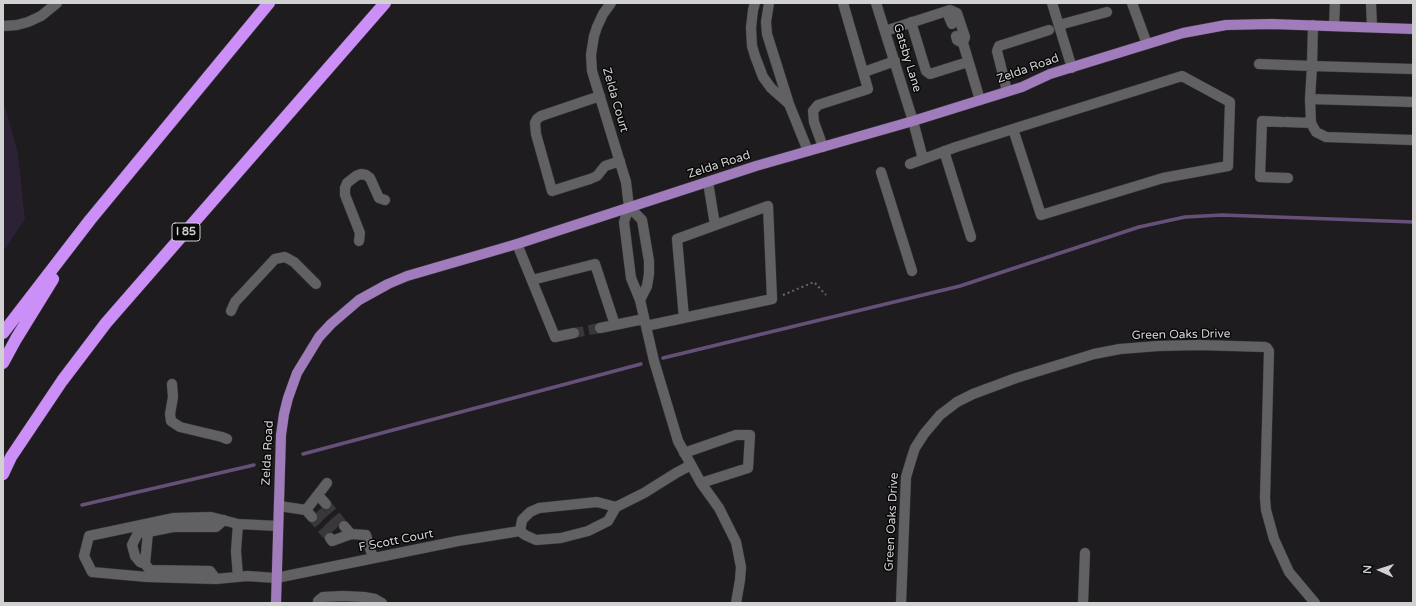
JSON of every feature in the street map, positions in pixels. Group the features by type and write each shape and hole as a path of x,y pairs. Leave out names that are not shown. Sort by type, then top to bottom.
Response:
{"highway":[{"path":"3,334 90,220 269,3"},
{"name":"I 85","path":"3,474 12,457 62,381 106,323 385,3"},
{"path":"3,363 90,220"}],"main road":[{"name":"Zelda Road","path":"276,603 281,435 288,398 297,373 319,337 330,324 359,300 388,284 407,276 517,244 708,182 980,100 1072,68 1183,33 1226,25 1271,24 1413,29"}],"street":[{"path":"3,26 28,22 41,16 58,3"},
{"name":"Zelda Court","path":"611,3 602,14 591,47 592,71 626,182 629,207"},
{"path":"755,3 752,28 752,46 755,56 764,77 771,88 789,104"},
{"path":"768,3 766,22 767,34 789,104 808,151"},
{"path":"823,147 812,114 813,111 818,105 868,89 842,3"},
{"name":"Gatsby Lane","path":"876,3 913,121 923,159"},
{"path":"1052,3 1072,68"},
{"path":"1132,3 1147,44"},
{"path":"1334,26 1335,3"},
{"path":"1371,3 1372,27"},
{"path":"885,31 950,10 957,13 965,37 959,40 968,62 980,100"},
{"path":"952,11 949,17 952,24"},
{"path":"1059,25 1107,12"},
{"path":"911,22 926,71 930,74 968,62"},
{"path":"1313,25 1310,123 1316,132 1326,136 1413,140"},
{"path":"1007,91 997,51 999,46 1049,30"},
{"path":"864,72 895,62"},
{"path":"1260,64 1413,69"},
{"path":"910,164 944,151 1182,76 1230,102 1228,166 1163,178 1041,215 1014,129"},
{"path":"600,96 541,116 537,119 535,128 552,190 590,179 597,176 605,166 620,161"},
{"path":"1310,99 1413,102"},
{"path":"1288,178 1260,177 1262,121 1310,123"},
{"path":"944,151 971,237"},
{"path":"881,172 912,271"},
{"path":"359,241 360,233 345,195 347,183 356,176 361,174 366,175 370,178 378,198 385,200"},
{"path":"708,182 715,225"},
{"path":"600,328 615,325 684,318 772,299 768,206 677,239 684,318"},
{"path":"640,300 647,286 649,261 642,220 629,207 624,222 631,278 640,300 654,358 676,434 684,453 701,483 719,508 736,542 741,567 736,603"},
{"path":"517,244 555,337 574,334"},
{"path":"231,311 235,302 275,259 286,258 294,262 316,284"},
{"path":"532,280 595,264 615,325"},
{"name":"Green Oaks Drive","path":"901,603 906,477 916,448 924,434 940,415 957,402 973,394 1016,378 1094,354 1120,349 1199,345 1265,347 1269,351 1265,490 1266,510 1274,539 1282,559 1289,572 1316,603"},
{"path":"172,384 173,397 170,414 171,421 180,427 227,439"},
{"path":"684,453 736,435 750,435 748,468 701,483"},
{"path":"616,507 597,502 539,508 530,512 522,520 520,531 536,540 561,538 588,531 608,521 616,507 644,494 691,465"},
{"path":"279,506 315,507 327,483"},
{"name":"F Scott Court","path":"224,520 211,517 174,518 89,536 84,556 92,572 148,577 216,579 247,576 276,578 458,541 520,531"},
{"path":"216,579 210,571 150,570 135,556 132,545 138,533 173,527 216,527 224,520 238,524 278,526"},
{"path":"238,524 236,551 238,577"},
{"path":"145,564 148,532"},
{"path":"341,534 366,535 373,558"},
{"path":"1083,603 1085,553"},
{"path":"318,603 318,601 323,597 344,596 375,599 382,603"}],"path":[{"path":"772,299 814,282 826,295"}],"shaded area":[{"path":"3,103 18,154 25,219 3,252"}],"waterway":[{"path":"663,358 960,286 1139,227 1185,217 1222,215 1413,222"},
{"path":"303,454 641,364"},
{"path":"82,505 254,465"}],"tunnel":[{"path":"574,333 600,328"},
{"path":"326,504 344,526"},
{"path":"318,511 337,532"},
{"path":"312,517 330,538"}]}
